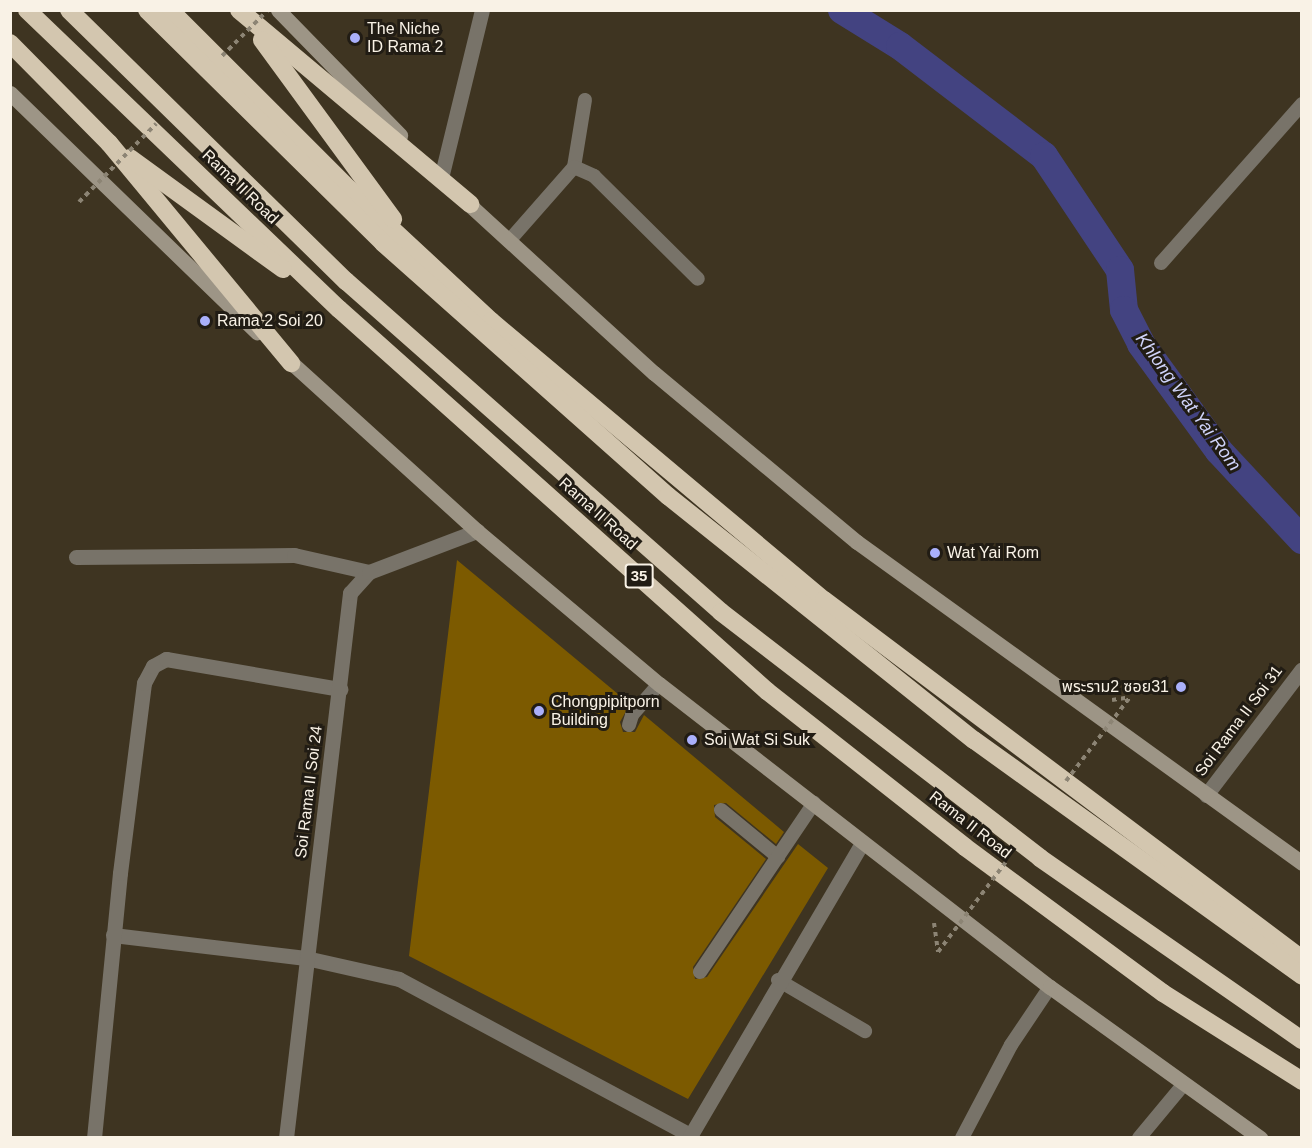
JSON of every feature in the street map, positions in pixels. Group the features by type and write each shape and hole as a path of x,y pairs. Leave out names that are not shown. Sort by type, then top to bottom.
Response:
{"highway":[{"name":"Rama II Road","path":"27,10 339,309 767,691 965,847 1154,986 1302,1081"},
{"path":"69,10 387,319 721,612 1040,858 1302,1041"},
{"path":"147,10 383,243 668,496 974,740 1302,976"},
{"path":"170,10 419,255 491,321 824,600 1302,959"},
{"path":"242,14 419,255"},
{"path":"242,14 470,204"},
{"path":"10,43 109,143 291,363"},
{"path":"109,143 339,309"}],"main road":[{"path":"278,10 441,178 744,452 857,542 1302,863"},
{"path":"10,93 291,363 477,531 659,684 1050,987 1260,1137"}],"street":[{"path":"441,178 482,10"},
{"name":"Soi Rama II Soi 24","path":"286,1137 350,593 369,572 477,531"},
{"path":"75,558 294,555 369,572"},
{"path":"94,1137 113,935 144,682 153,666 166,659 340,689"},
{"name":"Soi Rama II Soi 31","path":"1206,795 1302,669"},
{"path":"113,935 306,958 418,986 689,1136 778,980 862,843"}],"lane":[{"path":"509,241 574,167 585,100"},
{"path":"1161,263 1302,104"},
{"path":"574,167 594,176 698,279"},
{"path":"629,725 632,715 659,684"},
{"path":"700,972 813,803"},
{"path":"721,810 778,857"},
{"path":"778,980 865,1031"},
{"path":"962,1137 1011,1045 1050,987"},
{"path":"1139,1137 1183,1084"}],"building":[{"name":"Chongpipitporn Building","path":"457,560 630,704 620,722 623,732 635,732 644,715 784,832 776,844 726,803 714,805 715,817 766,859 693,967 695,979 707,977 798,844 828,868 688,1099 409,956"}],"waterway":[{"name":"Khlong Wat Yai Rom","path":"842,10 900,46 1044,156 1120,270 1124,310 1141,344 1219,451 1302,540"}],"place":[{"name":"The Niche ID Rama 2","path":"355,38"},
{"name":"Rama 2 Soi 20","path":"205,321"},
{"name":"Wat Yai Rom","path":"935,553"},
{"name":"พระราม2 ซอย31","path":"1181,687"},
{"name":"Chongpipitporn Building","path":"539,711"},
{"name":"Soi Wat Si Suk","path":"692,740"}]}
